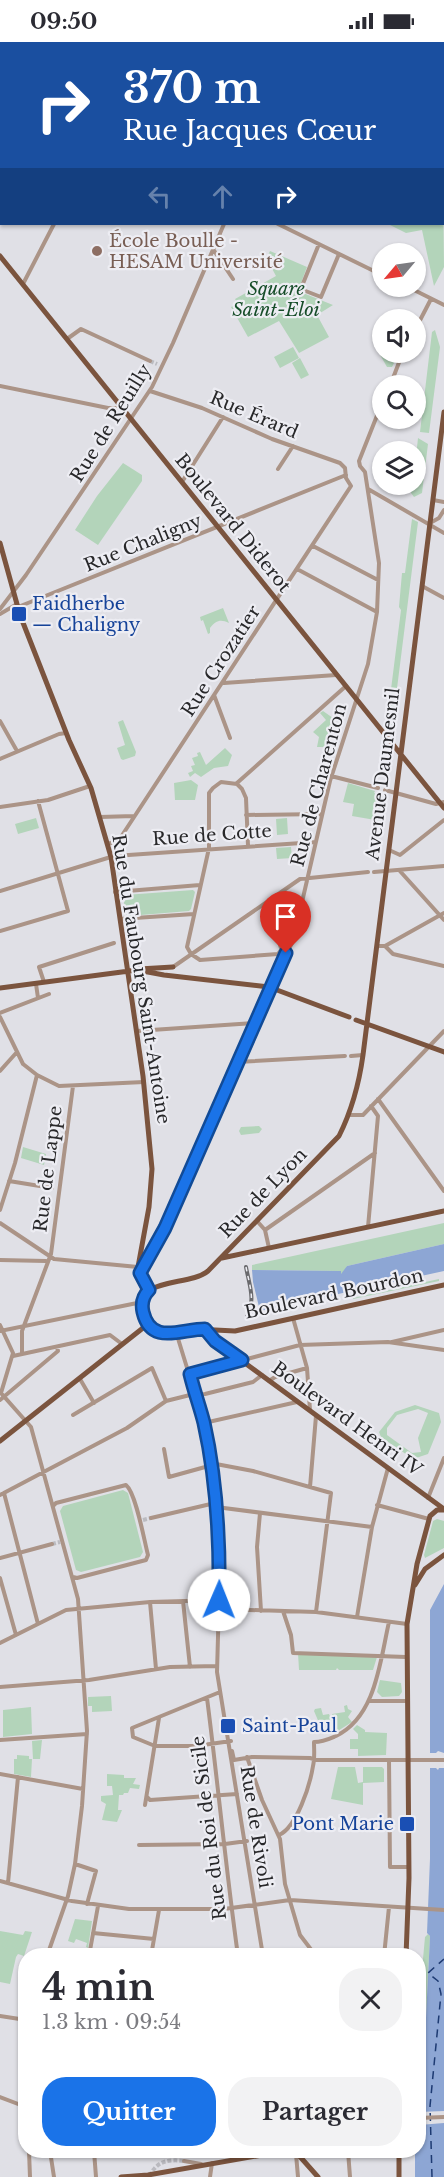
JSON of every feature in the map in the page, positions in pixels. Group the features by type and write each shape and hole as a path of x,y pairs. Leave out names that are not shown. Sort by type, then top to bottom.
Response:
{"main road":[{"name":"Boulevard Diderot","path":"0,256 443,805"},
{"name":"Avenue Daumesnil","path":"339,1136 349,1115 358,1086 363,1055 444,412"},
{"name":"Rue du Faubourg Saint-Antoine","path":"0,543 17,605 66,733 90,786 111,857 120,919 118,942 128,970 144,1082 153,1180 139,1270"},
{"path":"0,988 164,966 173,967 185,976"},
{"path":"164,966 165,975"},
{"path":"165,975 173,967"},
{"path":"137,970 269,987 444,1052"},
{"name":"Rue de Lyon","path":"149,1290 196,1278 207,1271 339,1136"},
{"path":"220,1259 444,1211"},
{"path":"139,1270 149,1290 142,1302 148,1324 160,1334 176,1332"},
{"name":"Boulevard Bourdon","path":"176,1332 205,1329 231,1331 444,1285"},
{"path":"0,1441 148,1324"},
{"name":"Boulevard Henri IV","path":"205,1329 215,1341 444,1510"},
{"path":"406,1948 406,1624 418,1558 429,1519 437,1510 444,1510"},
{"path":"410,1598 417,1580 430,1564 444,1555"},
{"path":"418,1558 430,1564"},
{"path":"121,2177 148,2175 242,2158"},
{"path":"302,2158 318,2177"},
{"path":"399,2158 399,2177"}],"street":[{"path":"23,285 53,225"},
{"name":"Rue de Reuilly","path":"0,609 14,593 150,391 224,225"},
{"path":"280,225 372,270"},
{"path":"319,244 302,285 303,290 321,297 339,254"},
{"path":"213,249 233,279"},
{"path":"426,296 444,305"},
{"path":"426,310 432,299"},
{"path":"67,339 81,329 150,361"},
{"path":"157,364 162,367"},
{"path":"0,386 106,408 122,408"},
{"name":"Rue Érard","path":"150,391 223,417 340,464 345,468 345,475"},
{"path":"182,483 223,417"},
{"name":"Rue de Charenton","path":"139,1270 165,1228 269,987 292,940 331,776 368,664 377,612 379,563 365,472 359,461 372,428"},
{"path":"278,469 293,446"},
{"name":"Rue Crozatier","path":"108,844 119,840 313,546 351,486 345,475"},
{"name":"Rue Chaligny","path":"0,614 17,605 345,475"},
{"path":"367,489 444,533"},
{"path":"432,500 444,502"},
{"path":"429,524 437,520 444,510"},
{"path":"313,546 378,580"},
{"path":"297,569 377,612"},
{"path":"422,586 444,598"},
{"path":"223,683 336,675"},
{"path":"237,784 345,686"},
{"path":"214,695 230,738"},
{"path":"0,721 17,751"},
{"path":"0,759 66,733"},
{"path":"331,776 378,788"},
{"path":"248,846 245,795 237,784 221,782 209,793 209,849 186,944 191,954 200,960 278,954 282,949"},
{"path":"0,807 39,801 90,786"},
{"path":"385,790 443,805"},
{"path":"0,931 68,911 39,801"},
{"path":"246,815 322,814"},
{"path":"100,818 134,816"},
{"path":"388,850 400,855 444,820"},
{"name":"Rue de Cotte","path":"0,891 117,855 316,842"},
{"path":"374,872 444,866"},
{"path":"399,870 442,914 444,920"},
{"path":"173,967 296,880 368,872"},
{"path":"115,892 200,885"},
{"path":"266,903 282,949 286,953"},
{"path":"120,919 194,914"},
{"path":"376,946 385,946 442,914"},
{"path":"44,982 39,967 118,942"},
{"path":"385,946 393,954 444,966"},
{"path":"36,983 38,998"},
{"path":"49,994 0,1015 23,1064 37,1075 59,1086 144,1082"},
{"path":"137,1032 254,1023"},
{"path":"349,1115 363,1115 444,1031"},
{"path":"0,1071 17,1052"},
{"path":"351,1056 363,1055"},
{"path":"237,1062 345,1056"},
{"path":"0,1210 37,1075"},
{"name":"Rue de Lappe","path":"22,1354 22,1331 49,1256 56,1188 73,1086"},
{"path":"378,1099 444,1191"},
{"path":"368,1227 378,1116 371,1106"},
{"path":"265,1230 375,1153"},
{"path":"9,1181 56,1188"},
{"path":"256,1221 265,1230 269,1249"},
{"path":"0,1223 49,1256 59,1260 139,1270"},
{"path":"0,1260 46,1262"},
{"path":"2,1331 142,1302"},
{"path":"293,1317 307,1368 310,1411"},
{"path":"0,1325 13,1353 2,1389 2,1399 31,1427 73,1577 79,1609 87,1734 83,1789 75,1864 67,1900 50,1948"},
{"path":"190,1374 300,1346 388,1342 444,1330"},
{"name":"Rue de Rivoli","path":"176,1332 204,1423 211,1464 220,1566 218,1666 220,1692 234,1760 248,1757"},
{"path":"13,1356 110,1335 122,1344"},
{"path":"388,1342 444,1350"},
{"path":"2,1399 58,1351 57,1347"},
{"path":"74,1416 152,1368 165,1401"},
{"path":"269,1381 275,1377 307,1368"},
{"path":"38,1624 2,1494 127,1428 165,1401 252,1382 262,1375"},
{"path":"80,1379 94,1403"},
{"path":"204,1423 298,1402"},
{"path":"310,1487 316,1415"},
{"path":"164,1449 169,1477 211,1464 243,1469 331,1493 316,1612"},
{"path":"428,1498 444,1458"},
{"path":"357,1617 372,1527 388,1468"},
{"path":"54,1505 126,1485 131,1490 141,1521 148,1555 146,1560 77,1578 73,1577"},
{"path":"151,1518 215,1505 372,1527"},
{"path":"377,1505 429,1519"},
{"path":"260,1513 257,1547 261,1611"},
{"path":"0,1558 52,1544"},
{"path":"0,1578 16,1635"},
{"path":"0,1644 66,1610 150,1602 219,1600"},
{"path":"183,1601 190,1667"},
{"path":"150,1602 156,1669"},
{"path":"219,1609 316,1612 406,1624"},
{"path":"283,1611 291,1635 293,1653 406,1657"},
{"path":"279,1835 285,1831 301,1807 314,1759 314,1742 321,1742 345,1731 355,1723 369,1701 389,1622"},
{"path":"0,1687 84,1680 180,1666 218,1666"},
{"path":"220,1692 132,1728 133,1737 155,1746 196,1746 230,1742"},
{"name":"Rue du Roi de Sicile","path":"207,1698 225,1844 227,1881 237,1948"},
{"path":"369,1701 407,1701"},
{"path":"145,1805 159,1718"},
{"path":"0,1740 87,1734"},
{"name":"Rue de Rivoli","path":"230,1742 262,1948"},
{"path":"309,1948 300,1935 290,1900 284,1876 279,1835 262,1800 248,1757 444,1761"},
{"path":"389,1760 390,1867 408,1867"},
{"path":"0,1774 83,1789"},
{"path":"8,1883 18,1777"},
{"path":"147,1797 150,1800 237,1794"},
{"path":"140,1845 225,1844 246,1841"},
{"path":"75,1864 96,1871 87,1904"},
{"path":"0,1881 67,1900 129,1909 231,1909 290,1900 444,1910"},
{"path":"90,1948 98,1906"},
{"path":"385,1948 389,1907"},
{"path":"152,1948 159,1910"},
{"path":"93,1933 154,1939"},
{"path":"0,2016 18,2018"},
{"path":"0,2097 18,2104"},
{"path":"426,2118 444,2117"},
{"path":"29,2158 30,2177"},
{"path":"51,2158 54,2177"},
{"path":"95,2158 96,2177"},
{"path":"297,2158 298,2177"},
{"path":"349,2158 350,2177"},
{"path":"184,2161 209,2164 210,2177"}],"green space":[{"path":"390,225 444,225 444,267 434,286 426,243 422,230 406,233"},
{"name":"Square Saint-Éloi","path":"270,251 307,267 298,291 333,305 317,315 329,337 299,353 279,321 248,337 231,307 238,304 235,299 276,276 268,261 273,258 268,255"},
{"path":"435,330 440,347 429,433 420,432 420,429 426,429 426,382 432,332"},
{"path":"293,347 299,358 280,368 274,357"},
{"path":"300,358 309,375 301,379 292,363"},
{"path":"385,363 394,363 392,367 387,367"},
{"path":"123,463 142,475 142,481 98,545 75,530 97,496"},
{"path":"412,519 418,522 392,728 387,721 401,610 399,607 402,573 405,573"},
{"path":"223,608 229,623 217,622 210,628 208,634 200,617"},
{"path":"323,711 333,718 325,747 317,747 319,737 313,732 326,720 320,713"},
{"path":"123,720 136,752 135,756 123,760 117,748 125,745 118,722"},
{"path":"225,748 232,755 228,766 214,768 201,777 195,773 190,777 188,773 193,771 191,766 195,765 192,758 198,756 197,753 200,752 206,765"},
{"path":"191,780 198,785 195,800 175,800 174,783"},
{"path":"348,783 375,791 374,793 377,794 378,791 384,793 381,821 352,816 354,804 343,802"},
{"path":"36,818 39,828 18,834 15,824"},
{"path":"287,818 288,834 277,835 276,819"},
{"path":"291,847 292,858 277,859 276,848"},
{"path":"193,890 195,892 189,911 129,916 126,914 123,897 125,895"},
{"path":"259,1126 262,1129 259,1133 241,1135 239,1131 241,1127"},
{"path":"23,1147 46,1154 44,1165 21,1158"},
{"path":"444,1223 444,1244 347,1266 341,1274 340,1271 252,1270 252,1265"},
{"path":"439,1279 439,1281 353,1299 353,1298"},
{"path":"415,1405 439,1413 441,1422 428,1454 413,1459 381,1437 379,1432 395,1412","holes":["418,1409 428,1413 418,1438 421,1452 412,1453 387,1435 387,1428 397,1415"]},
{"path":"123,1490 128,1493 143,1552 140,1557 81,1572 76,1570 60,1511 63,1506"},
{"path":"437,1519 444,1521 444,1548 425,1558 433,1521"},
{"path":"298,1653 377,1657 373,1670 339,1670 337,1668 336,1670 299,1670"},
{"path":"380,1680 401,1683 402,1692 399,1696 382,1697 377,1692"},
{"path":"111,1696 112,1711 92,1712 92,1706 88,1706 88,1697"},
{"path":"347,1705 352,1711 348,1717 352,1722 333,1734 331,1729 323,1732 315,1709 321,1708 323,1715 329,1714 331,1719 336,1718 332,1714 345,1712 344,1706"},
{"path":"31,1707 32,1734 3,1737 3,1710"},
{"path":"357,1725 365,1732 387,1733 386,1755 358,1756 358,1749 350,1749 350,1739 358,1739 358,1734 353,1729"},
{"path":"42,1740 40,1759 33,1759 32,1741"},
{"path":"17,1755 29,1756 29,1759 32,1759 31,1777 14,1774 14,1759 17,1759"},
{"path":"338,1767 355,1767 358,1783 363,1782 363,1767 382,1767 384,1782 363,1783 363,1805 331,1799"},
{"path":"107,1774 136,1778 133,1784 140,1785 139,1789 130,1788 128,1793 119,1795 118,1810 122,1810 117,1822 102,1820 106,1804 101,1801 101,1796 113,1795 112,1786 107,1786"},
{"path":"75,1919 92,1921 88,1948 87,1943 76,1939 74,1943 68,1941"},
{"path":"0,1931 23,1935 25,1931 32,1932 27,1948 18,1948 10,1984 0,1982"},
{"path":"428,1934 430,1936 426,2018 426,1948 424,1948 425,1937"}],"water":[{"path":"444,1244 444,1271 260,1311 252,1270 341,1271 341,1274 347,1266"},
{"path":"444,1584 444,2177 415,2177 415,2158 426,2158 426,2018 430,1936 427,1933 430,1859 430,1610"}],"pier":[{"name":"Pont Marie","path":"438,1751 444,1753 444,1768 438,1770 426,1768 426,1753"},
{"path":"444,2111 444,2123 426,2124 426,2112"}],"ferry route":[{"path":"432,2177 430,2106 441,1994 438,1981 428,1973 444,1959"}],"tunnel":[{"path":"150,361 157,364"},
{"path":"143,1520 151,1518"},
{"path":"52,1544 60,1542"},
{"path":"150,2176 159,2164 173,2160 184,2161"}],"railway":[{"path":"246,1267 251,1298 247,1317"}],"place":[{"name":"École Boulle - HESAM Université","path":"97,251"},
{"name":"Faidherbe — Chaligny","path":"19,614"},
{"name":"Saint-Paul","path":"228,1726"},
{"name":"Pont Marie","path":"407,1824"}],"route":[{"path":"219,1600 220,1566 211,1464 204,1423 190,1374 242,1360 215,1341 205,1329 163,1334 150,1327 142,1310 142,1302 149,1290 140,1273 165,1228 269,987 286,953"}]}
